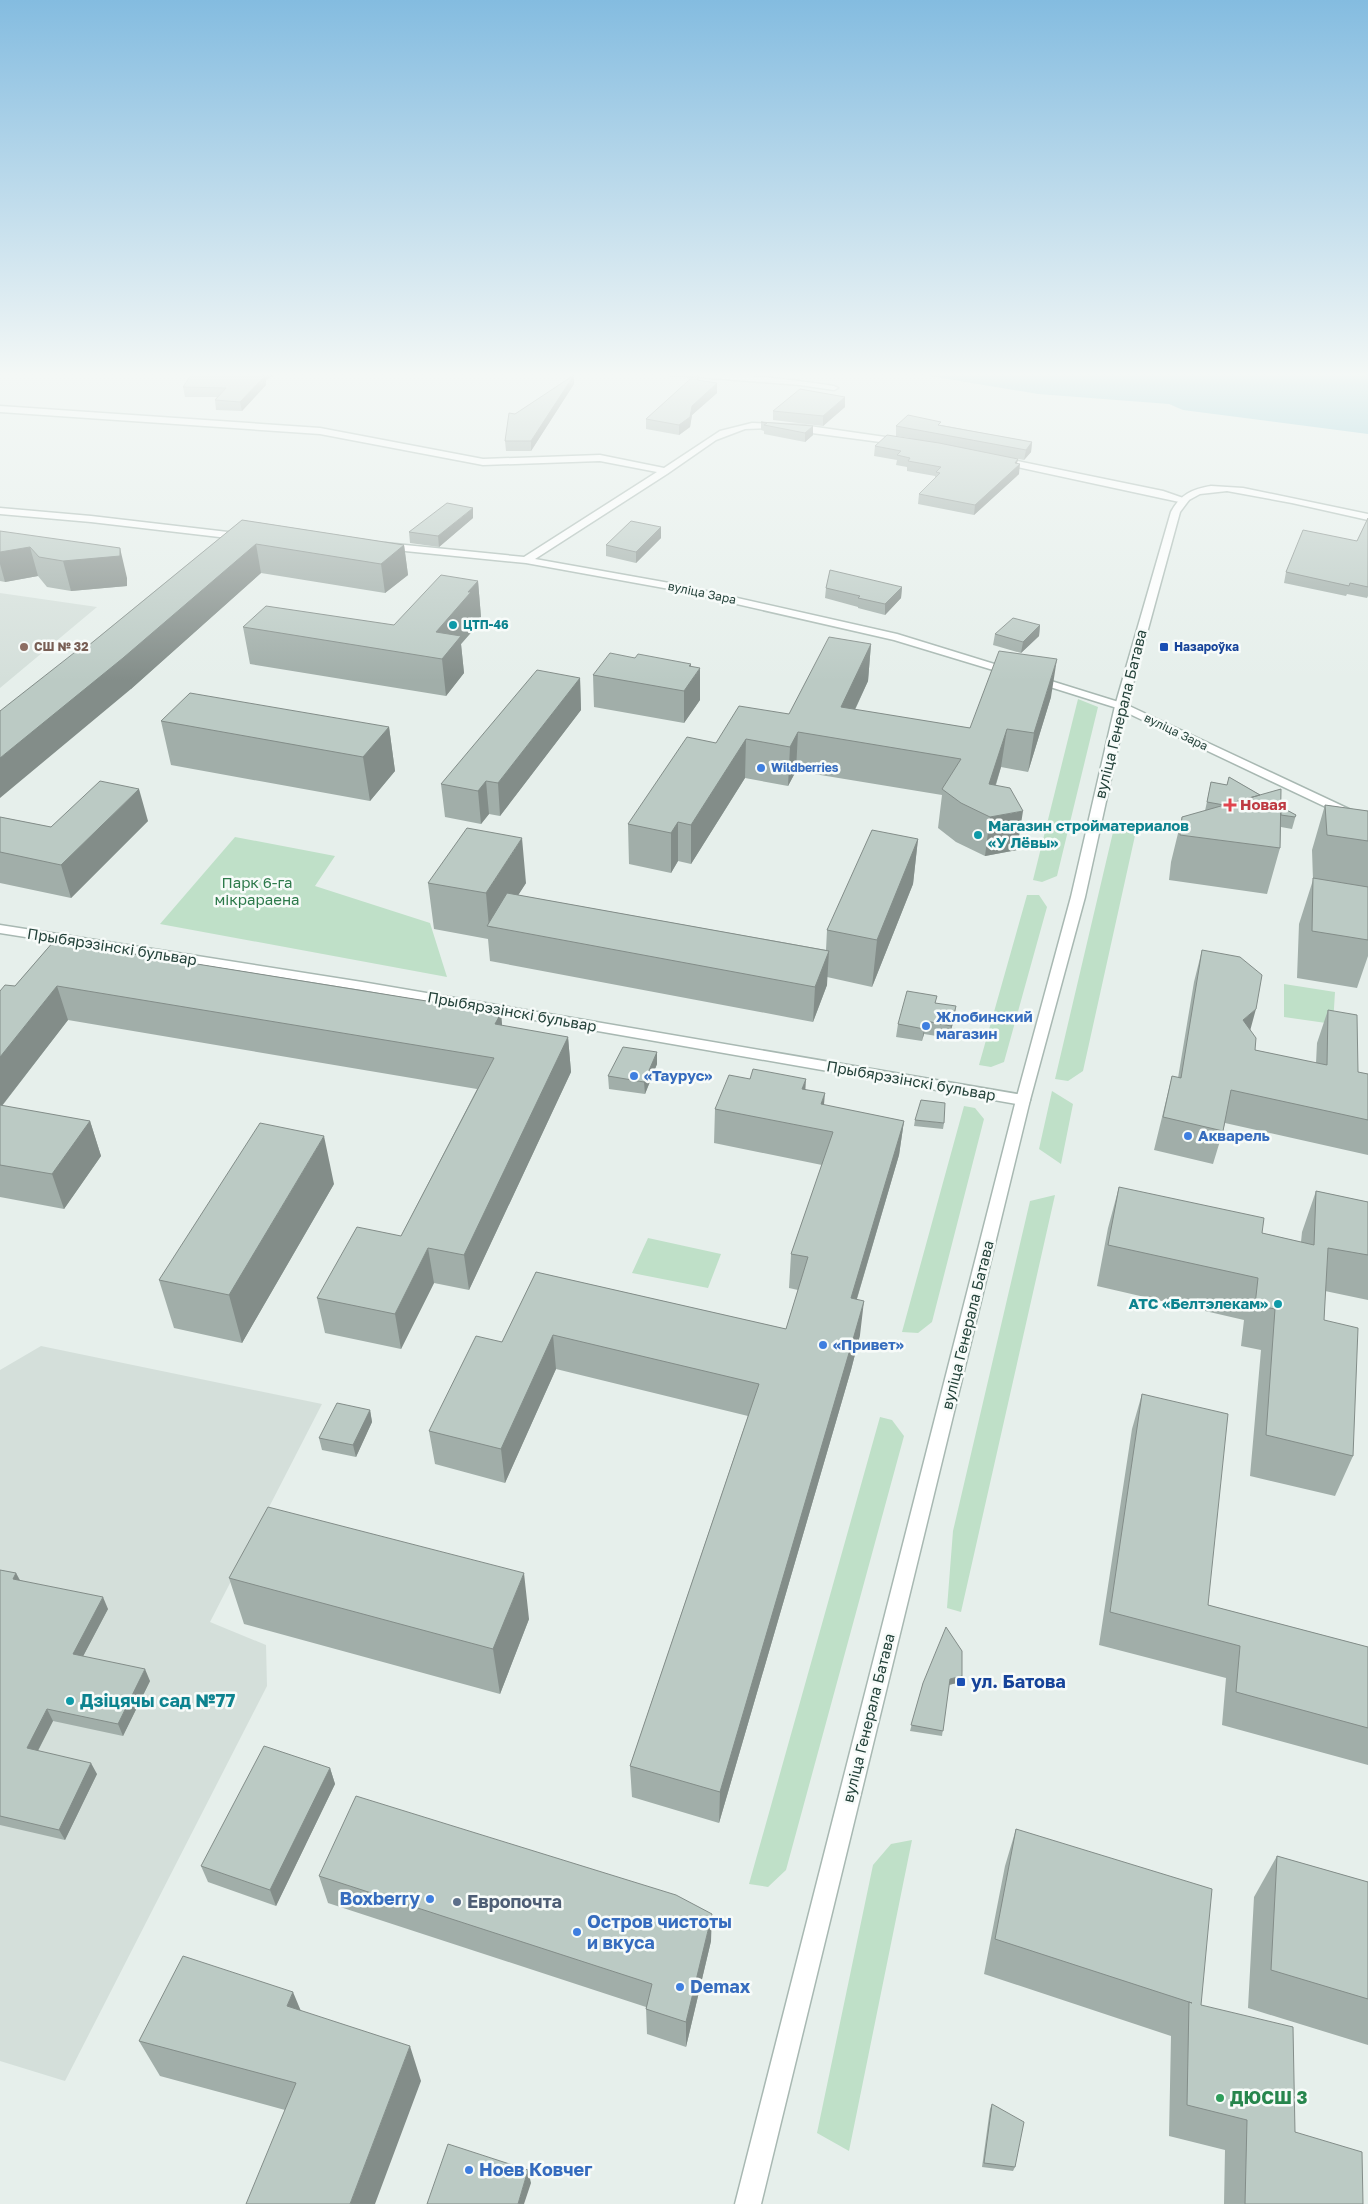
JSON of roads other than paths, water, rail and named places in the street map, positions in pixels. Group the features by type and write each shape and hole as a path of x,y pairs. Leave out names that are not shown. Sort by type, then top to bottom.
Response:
{"street":[{"path":"526,560 594,514 660,475"},
{"path":"1068,475 1184,500 1204,490 1233,488 1307,502 1368,517"},
{"name":"вуліца Генерала Батава","path":"748,2204 1023,1100 1078,897 1120,706 1172,524 1174,511 1184,500"},
{"path":"0,511 91,518 260,538"},
{"path":"226,547 240,536"},
{"name":"вуліца Зара","path":"374,546 526,560 675,587 897,637 1120,706 1368,823"},
{"name":"Прыбярэзінскі бульвар","path":"0,930 362,986 1023,1100"}],"place":[{"name":"ЦТП-46","path":"453,625"},
{"name":"СШ № 32","path":"24,647"},
{"name":"Назароўка","path":"1164,647"},
{"name":"Wildberries","path":"761,768"},
{"name":"Новая","path":"1230,805"},
{"name":"Магазин стройматериалов «У Лёвы»","path":"978,835"},
{"name":"Жлобинский магазин","path":"926,1026"},
{"name":"«Таурус»","path":"634,1076"},
{"name":"Акварель","path":"1188,1136"},
{"name":"АТС «Белтэлекам»","path":"1278,1304"},
{"name":"«Привет»","path":"823,1345"},
{"name":"ул. Батова","path":"961,1682"},
{"name":"Дзіцячы сад №77","path":"70,1701"},
{"name":"Boxberry","path":"430,1899"},
{"name":"Европочта","path":"457,1902"},
{"name":"Остров чистоты и вкуса","path":"577,1932"},
{"name":"Demax","path":"680,1987"},
{"name":"ДЮСШ 3","path":"1220,2098"},
{"name":"Ноев Ковчег","path":"469,2170"}],"park label":[{"name":"Парк 6-га мікрараена","path":"257,892"}]}
